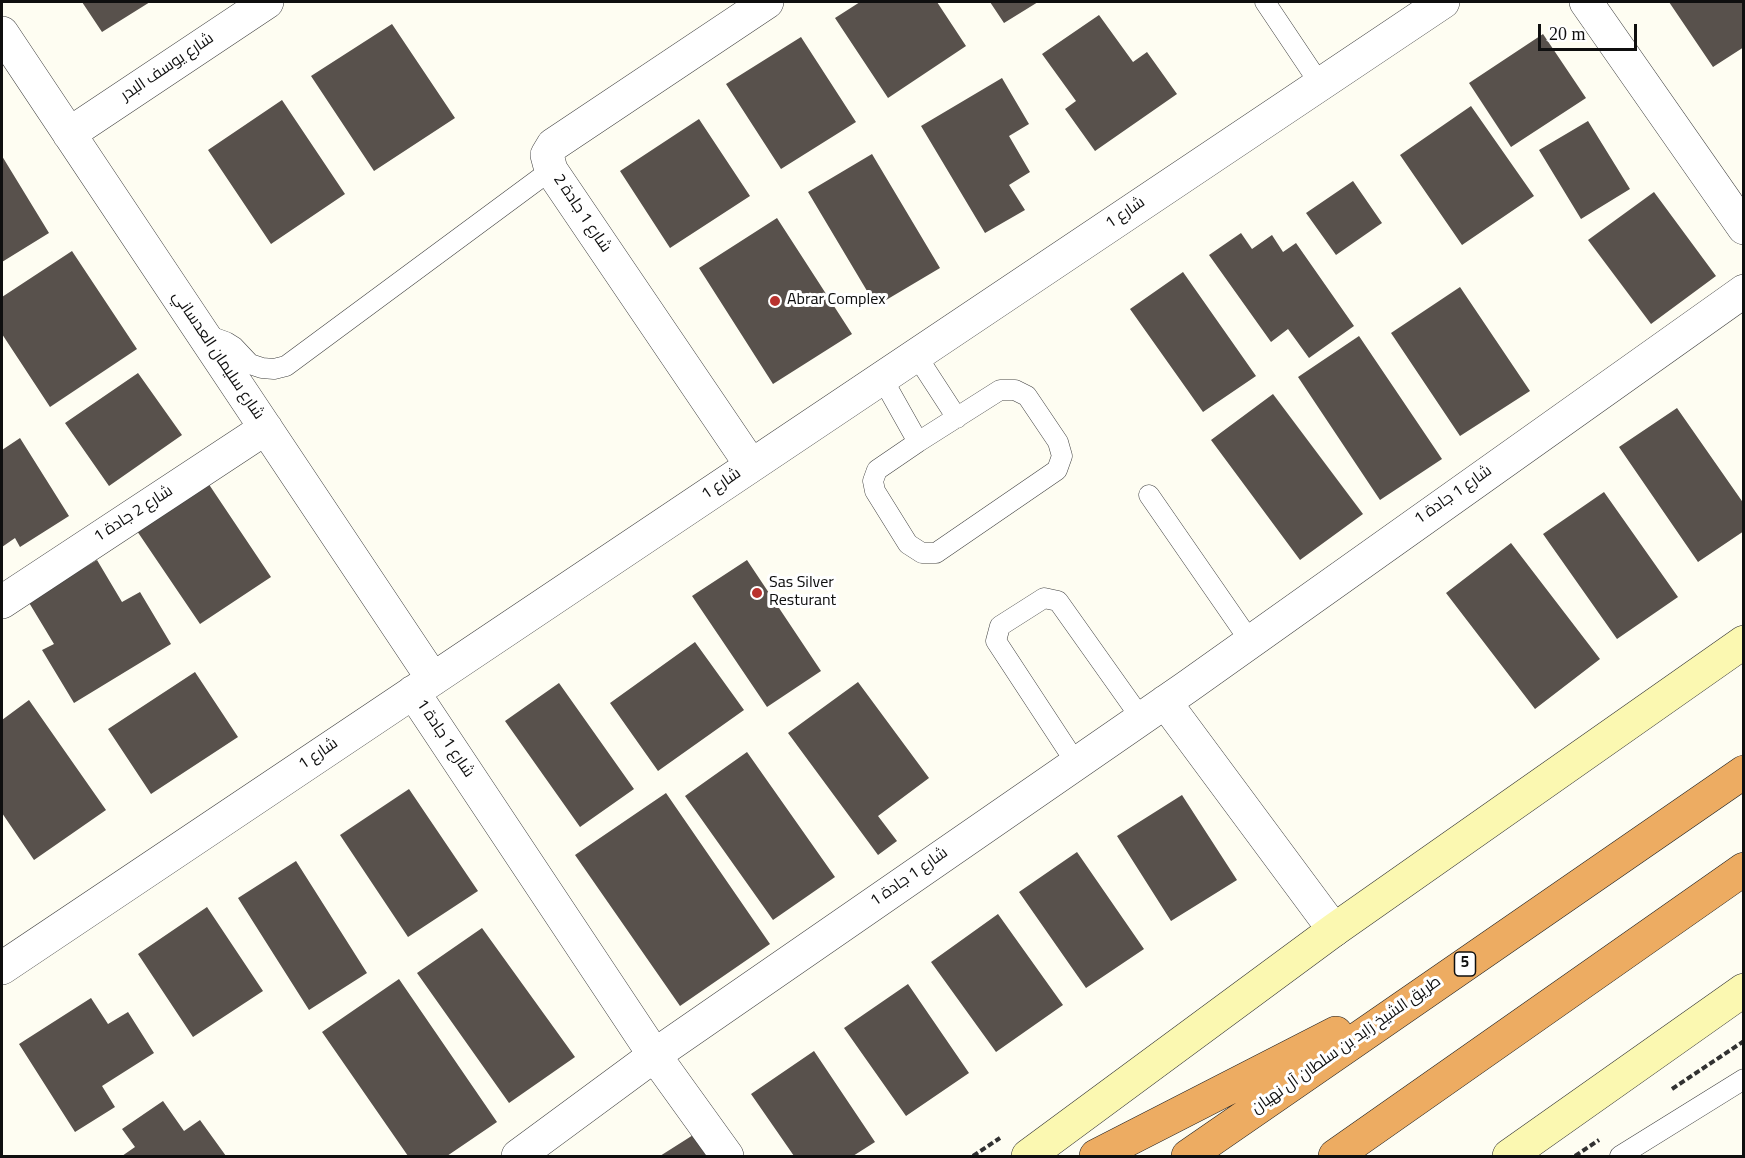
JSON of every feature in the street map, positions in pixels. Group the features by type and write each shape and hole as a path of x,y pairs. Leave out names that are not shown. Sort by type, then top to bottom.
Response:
{"highway":[{"name":"طريق الشيخ زايد بن سلطان آل نهيان","path":"1188,1156 1743,772"},
{"path":"1335,1156 1743,869"},
{"path":"1096,1156 1458,970"}],"main road":[{"path":"1028,1156 1334,930 1743,642"},
{"path":"1509,1156 1743,990"}],"street":[{"name":"شارع يوسف البدر","path":"69,134 267,2"},
{"name":"شارع 1 جادة 2","path":"751,465 551,170 547,154 553,145 767,2"},
{"name":"شارع 1","path":"2,968 1443,2"},
{"path":"1586,2 1743,228"},
{"name":"شارع سليمان العدساني","path":"2,33 266,428 423,685"},
{"name":"شارع 1 جادة 1","path":"518,1156 655,1056 1153,710 1743,291"},
{"name":"شارع 2 جادة 1","path":"2,602 266,428"},
{"name":"شارع 1 جادة 1","path":"423,685 655,1056"},
{"path":"1153,710 1334,930"},
{"path":"655,1056 727,1156"}],"lane":[{"path":"1265,2 1320,84"},
{"path":"205,337 225,342 234,347 250,363 262,368 274,369 286,366 551,170"},
{"path":"916,355 957,418"},
{"path":"882,378 918,442"},
{"path":"1000,390 1015,390 1027,396 1058,442 1062,456 1057,470 936,553 922,553 908,544 875,491 873,481 878,470 957,418 1000,390"},
{"path":"1149,495 1250,641"},
{"path":"1076,763 996,641 1000,626 1044,598 1058,602 1153,710"},
{"path":"1620,1156 1743,1079"}],"building":[{"path":"82,2 150,2 102,32"},
{"path":"860,2 937,2 966,46 888,98 835,18"},
{"path":"990,2 1038,2 1004,23"},
{"path":"1669,2 1744,2 1744,47 1713,67"},
{"path":"1099,15 1133,62 1147,52 1177,94 1095,151 1065,109 1076,101 1042,54"},
{"path":"392,24 455,118 374,171 311,76"},
{"path":"1543,34 1586,98 1511,147 1469,83"},
{"path":"801,37 856,122 781,169 726,84"},
{"path":"1002,78 1029,124 1009,136 1030,172 1009,185 1025,210 985,233 921,126"},
{"path":"282,100 345,194 271,244 208,150"},
{"path":"1471,106 1534,196 1462,245 1400,155"},
{"path":"699,119 750,196 670,248 620,171"},
{"path":"1588,121 1630,189 1581,219 1539,150"},
{"path":"872,154 940,268 876,306 808,192"},
{"path":"2,156 49,233 2,262"},
{"path":"1353,181 1382,223 1336,255 1306,213"},
{"path":"1654,192 1716,276 1651,324 1588,240"},
{"name":"Abrar Complex","path":"777,218 852,334 773,384 699,268"},
{"path":"1241,233 1252,249 1272,235 1283,252 1296,243 1354,326 1309,358 1288,329 1271,342 1209,255"},
{"path":"72,251 137,349 50,407 2,334 2,297"},
{"path":"1183,272 1256,376 1203,412 1130,309"},
{"path":"1460,287 1530,391 1460,436 1391,333"},
{"path":"1359,336 1442,459 1380,500 1298,377"},
{"path":"138,373 182,435 109,486 65,423"},
{"path":"1273,394 1363,514 1300,560 1211,440"},
{"path":"1677,408 1744,504 1744,531 1698,562 1619,447"},
{"path":"20,438 69,516 20,547 15,538 2,547 2,450"},
{"path":"208,483 271,577 200,624 137,531"},
{"path":"1604,492 1678,597 1617,639 1543,534"},
{"path":"1511,543 1600,659 1535,709 1446,593"},
{"path":"97,560 122,602 140,592 171,644 74,703 42,650 54,644 28,601"},
{"path":"747,560 821,671 767,707 692,596"},
{"path":"695,642 744,710 658,771 610,703"},
{"path":"195,672 238,737 151,794 108,729"},
{"path":"858,682 929,778 878,816 897,841 878,855 788,733"},
{"path":"559,683 634,789 580,827 505,721"},
{"path":"29,700 106,810 34,860 2,813 2,720"},
{"path":"747,752 835,877 773,920 685,796"},
{"path":"409,789 478,891 408,937 340,835"},
{"path":"666,793 770,944 680,1006 575,855"},
{"path":"1182,795 1237,880 1171,921 1117,836"},
{"path":"1077,852 1144,949 1086,988 1019,892"},
{"path":"296,861 367,973 309,1010 238,898"},
{"path":"207,907 263,991 193,1037 138,954"},
{"path":"998,914 1063,1005 996,1052 931,962"},
{"path":"482,928 575,1057 509,1103 417,973"},
{"path":"399,979 497,1122 447,1156 408,1156 322,1032"},
{"path":"908,984 969,1073 906,1116 844,1028"},
{"path":"91,998 108,1024 128,1012 154,1053 102,1086 115,1107 75,1132 19,1044"},
{"path":"814,1051 875,1142 853,1156 794,1156 751,1094"},
{"path":"163,1101 184,1131 200,1120 226,1156 122,1156 135,1147 122,1129"},
{"path":"701,1130 718,1156 660,1156"}],"place":[{"name":"Abrar Complex","path":"775,301"},
{"name":"Sas Silver Resturant","path":"757,593"}]}
